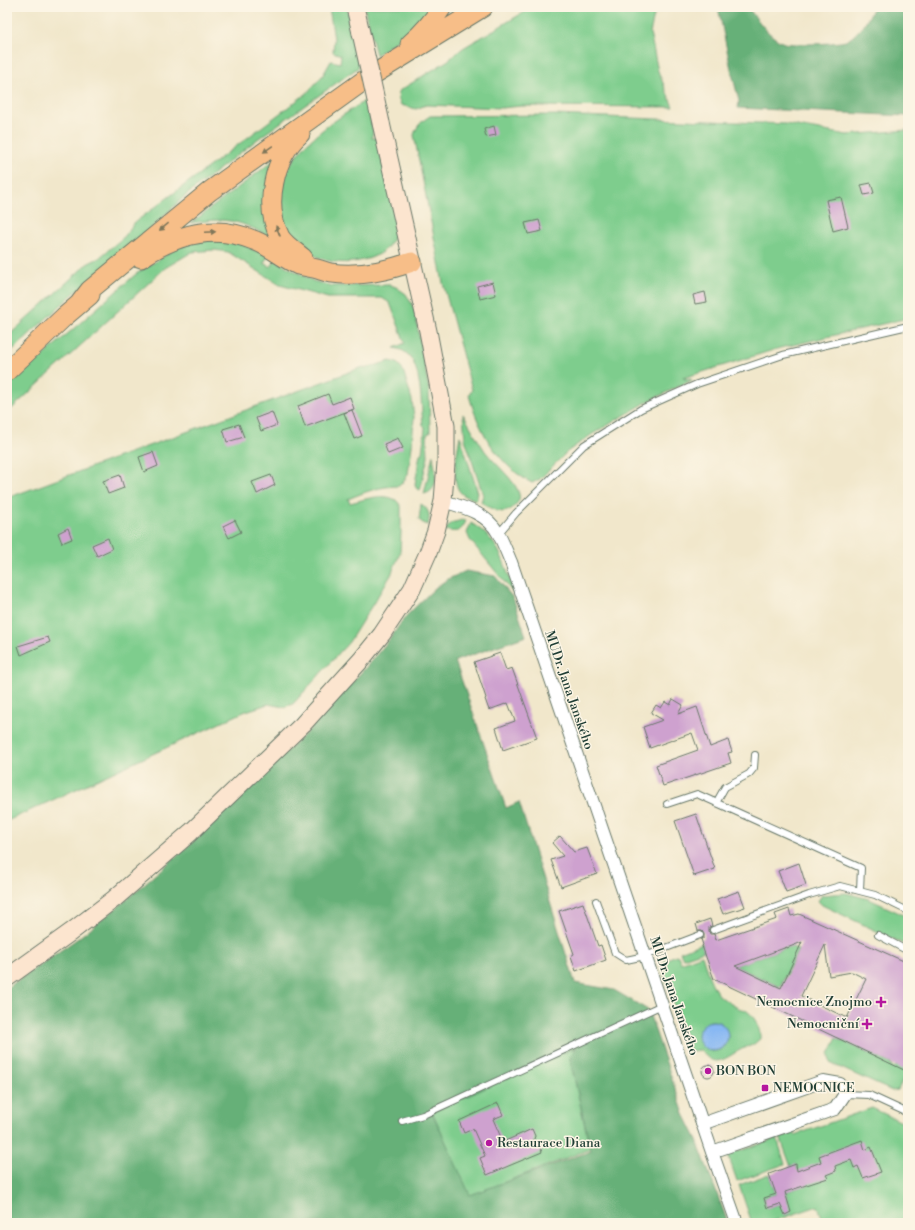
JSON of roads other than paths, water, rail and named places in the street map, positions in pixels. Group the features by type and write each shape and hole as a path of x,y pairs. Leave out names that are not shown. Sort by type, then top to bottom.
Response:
{"main road":[{"path":"7,978 114,899 191,832 303,724 361,660 398,612 412,589 436,531 443,501 446,463 446,426 428,331 355,7"},
{"path":"380,70 422,33 436,17 442,7"},
{"path":"80,303 90,290 210,190 380,70 483,7"},
{"path":"314,268 281,237 274,220 272,207 274,182 278,168 293,141 350,92"},
{"path":"7,371 80,303 150,252 174,240 203,232 226,232 240,235 260,243 299,265 330,272 358,274 385,270 412,262"}],"street":[{"name":"MUDr. Jana Janského","path":"443,501 473,511 492,524 511,562 712,1152"},
{"path":"702,1124 823,1081 840,1084 845,1094 835,1109 712,1152 737,1223"}],"lane":[{"path":"498,534 516,513 584,445 641,409 697,384 783,355 908,326"},
{"path":"716,803 725,787 748,774 754,768 755,756"},
{"path":"667,804 697,794 861,868 860,890"},
{"path":"713,930 809,895 840,886 875,895 908,911"},
{"path":"596,901 615,953 626,960 645,956 700,935"},
{"path":"878,935 908,950"},
{"path":"402,1121 423,1115 662,1005"},
{"path":"845,1094 869,1095 908,1112"}],"water":[{"path":"713,1021 724,1025 728,1036 724,1047 713,1051 702,1047 698,1036 702,1025"}],"place":[{"name":"Nemocnice Znojmo","path":"881,1002"},
{"name":"Nemocniční","path":"867,1024"},
{"name":"BON BON","path":"708,1071"},
{"name":"NEMOCNICE","path":"765,1088"},
{"name":"Restaurace Diana","path":"489,1143"}]}
